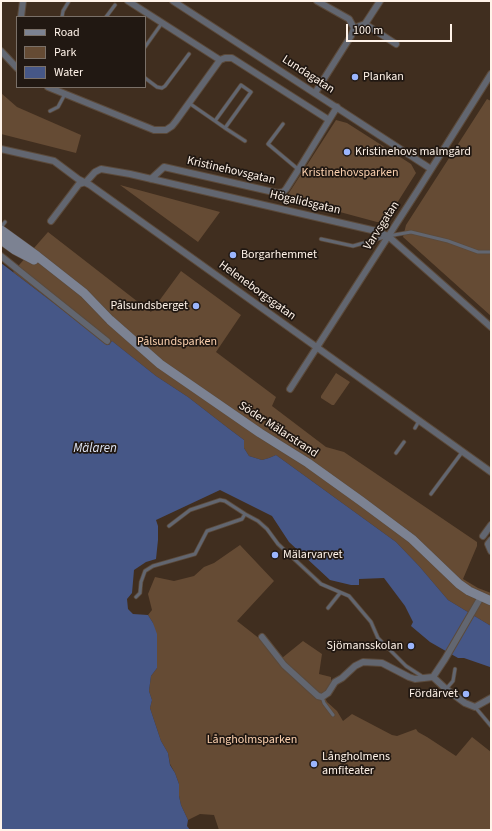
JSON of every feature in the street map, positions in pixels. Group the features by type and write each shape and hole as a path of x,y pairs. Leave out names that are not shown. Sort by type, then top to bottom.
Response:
{"street":[{"path":"20,16 22,1"},
{"path":"128,1 220,60"},
{"name":"Lundagatan","path":"173,1 315,92 431,169"},
{"path":"315,92 351,36 354,28 365,24 380,1"},
{"path":"322,2 349,19 354,28"},
{"path":"365,24 396,44"},
{"path":"1,51 16,67"},
{"path":"50,88 154,130 166,130 172,126 220,60 232,58 329,120"},
{"name":"Varvsgatan","path":"290,389 491,74"},
{"path":"485,83 491,87"},
{"name":"Kristinehovsgatan","path":"151,179 164,167 278,193 283,192 299,170 338,107"},
{"name":"Heleneborgsgatan","path":"1,149 54,161 78,179 86,182 491,472"},
{"name":"Högalidsgatan","path":"86,182 95,172 101,169 151,179 376,231 388,236 491,327"},
{"path":"51,221 79,184 86,182"},
{"name":"Söder Mälarstrand","path":"2,226 84,294 115,325 160,364 361,501 412,539 459,584 491,602"},
{"name":"Söder Mälarstrand","path":"1,240 15,250 56,272"},
{"path":"1,256 107,341"},
{"path":"483,536 491,525"},
{"path":"489,542 491,551"},
{"path":"434,677 481,597"},
{"path":"262,637 284,665 318,696 322,697 328,693 335,682 342,678 355,666 363,662 382,663 415,679 434,677 465,703 475,707 491,698"}],"lane":[{"path":"62,16 63,10 69,1"},
{"path":"107,16 114,5"},
{"path":"146,46 162,23"},
{"path":"146,79 158,87 162,88 166,86 189,54"},
{"path":"215,121 241,86 251,92 225,128"},
{"path":"50,111 58,107 65,94"},
{"path":"189,103 245,141"},
{"path":"283,124 268,144 299,170"},
{"path":"321,239 353,246 388,236 411,232 443,240 478,252 491,252"},
{"path":"415,428 419,421"},
{"path":"396,453 404,442"},
{"path":"432,494 463,452"},
{"path":"169,526 190,510 220,500 225,501 258,521 266,528 278,544 321,584 349,596 371,622 378,638 406,666 423,678"},
{"path":"136,597 140,593 141,582 145,572 153,566 196,554 207,532 242,519 245,514"},
{"path":"328,608 340,593"},
{"path":"446,688 453,681 455,669"},
{"path":"322,697 324,703 334,715"},
{"path":"475,707 491,726"}],"green space":[{"path":"1,93 17,107 81,135 76,153 1,134"},
{"path":"487,99 491,101 491,316 403,237 406,225"},
{"name":"Kristinehovsparken","path":"336,120 347,123 411,164 416,173 385,222 377,222 285,199"},
{"path":"120,185 220,212 198,242"},
{"name":"Pålsundsparken","path":"48,232 151,312 181,271 241,315 216,352 276,397 272,406 326,447 344,452 477,542 477,546 463,579 478,588 491,593 491,626 448,600 396,542 276,455 262,460 249,456 244,448 244,440 188,397 156,376 112,341 109,345 13,272"},
{"path":"336,373 350,382 334,405 332,405 321,398 321,396"},
{"name":"Långholmsparken","path":"240,545 274,581 237,621 282,658 303,641 322,654 319,674 331,677 331,683 323,694 327,702 337,711 343,721 352,714 392,735 397,736 416,729 418,732 456,756 472,737 491,752 491,830 219,830 214,815 200,814 188,820 181,805 179,784 170,764 168,753 161,741 150,708 152,700 149,691 151,676 157,668 153,623 148,615 152,610 148,594 155,577 174,581 194,576 204,567 214,563"}],"water":[{"name":"Mälaren","path":"1,263 109,345 112,341 156,376 188,397 244,440 244,448 249,456 262,460 276,455 396,542 448,600 491,626 490,667 464,658 458,658 430,642 411,626 413,622 405,606 384,578 359,579 359,585 351,585 330,580 289,542 272,516 220,490 156,520 158,526 158,540 156,559 146,562 134,570 132,593 127,599 128,609 133,614 148,615 157,634 157,668 151,676 149,691 152,700 150,708 161,741 168,753 170,765 179,784 181,805 188,820 187,826 190,830 1,830"}],"place":[{"name":"Plankan","path":"355,77"},
{"name":"Kristinehovs malmgård","path":"347,152"},
{"name":"Borgarhemmet","path":"233,255"},
{"name":"Pålsundsberget","path":"196,306"},
{"name":"Mälarvarvet","path":"275,555"},
{"name":"Sjömansskolan","path":"411,646"},
{"name":"Fördärvet","path":"466,694"},
{"name":"Långholmens amfiteater","path":"314,764"}]}
